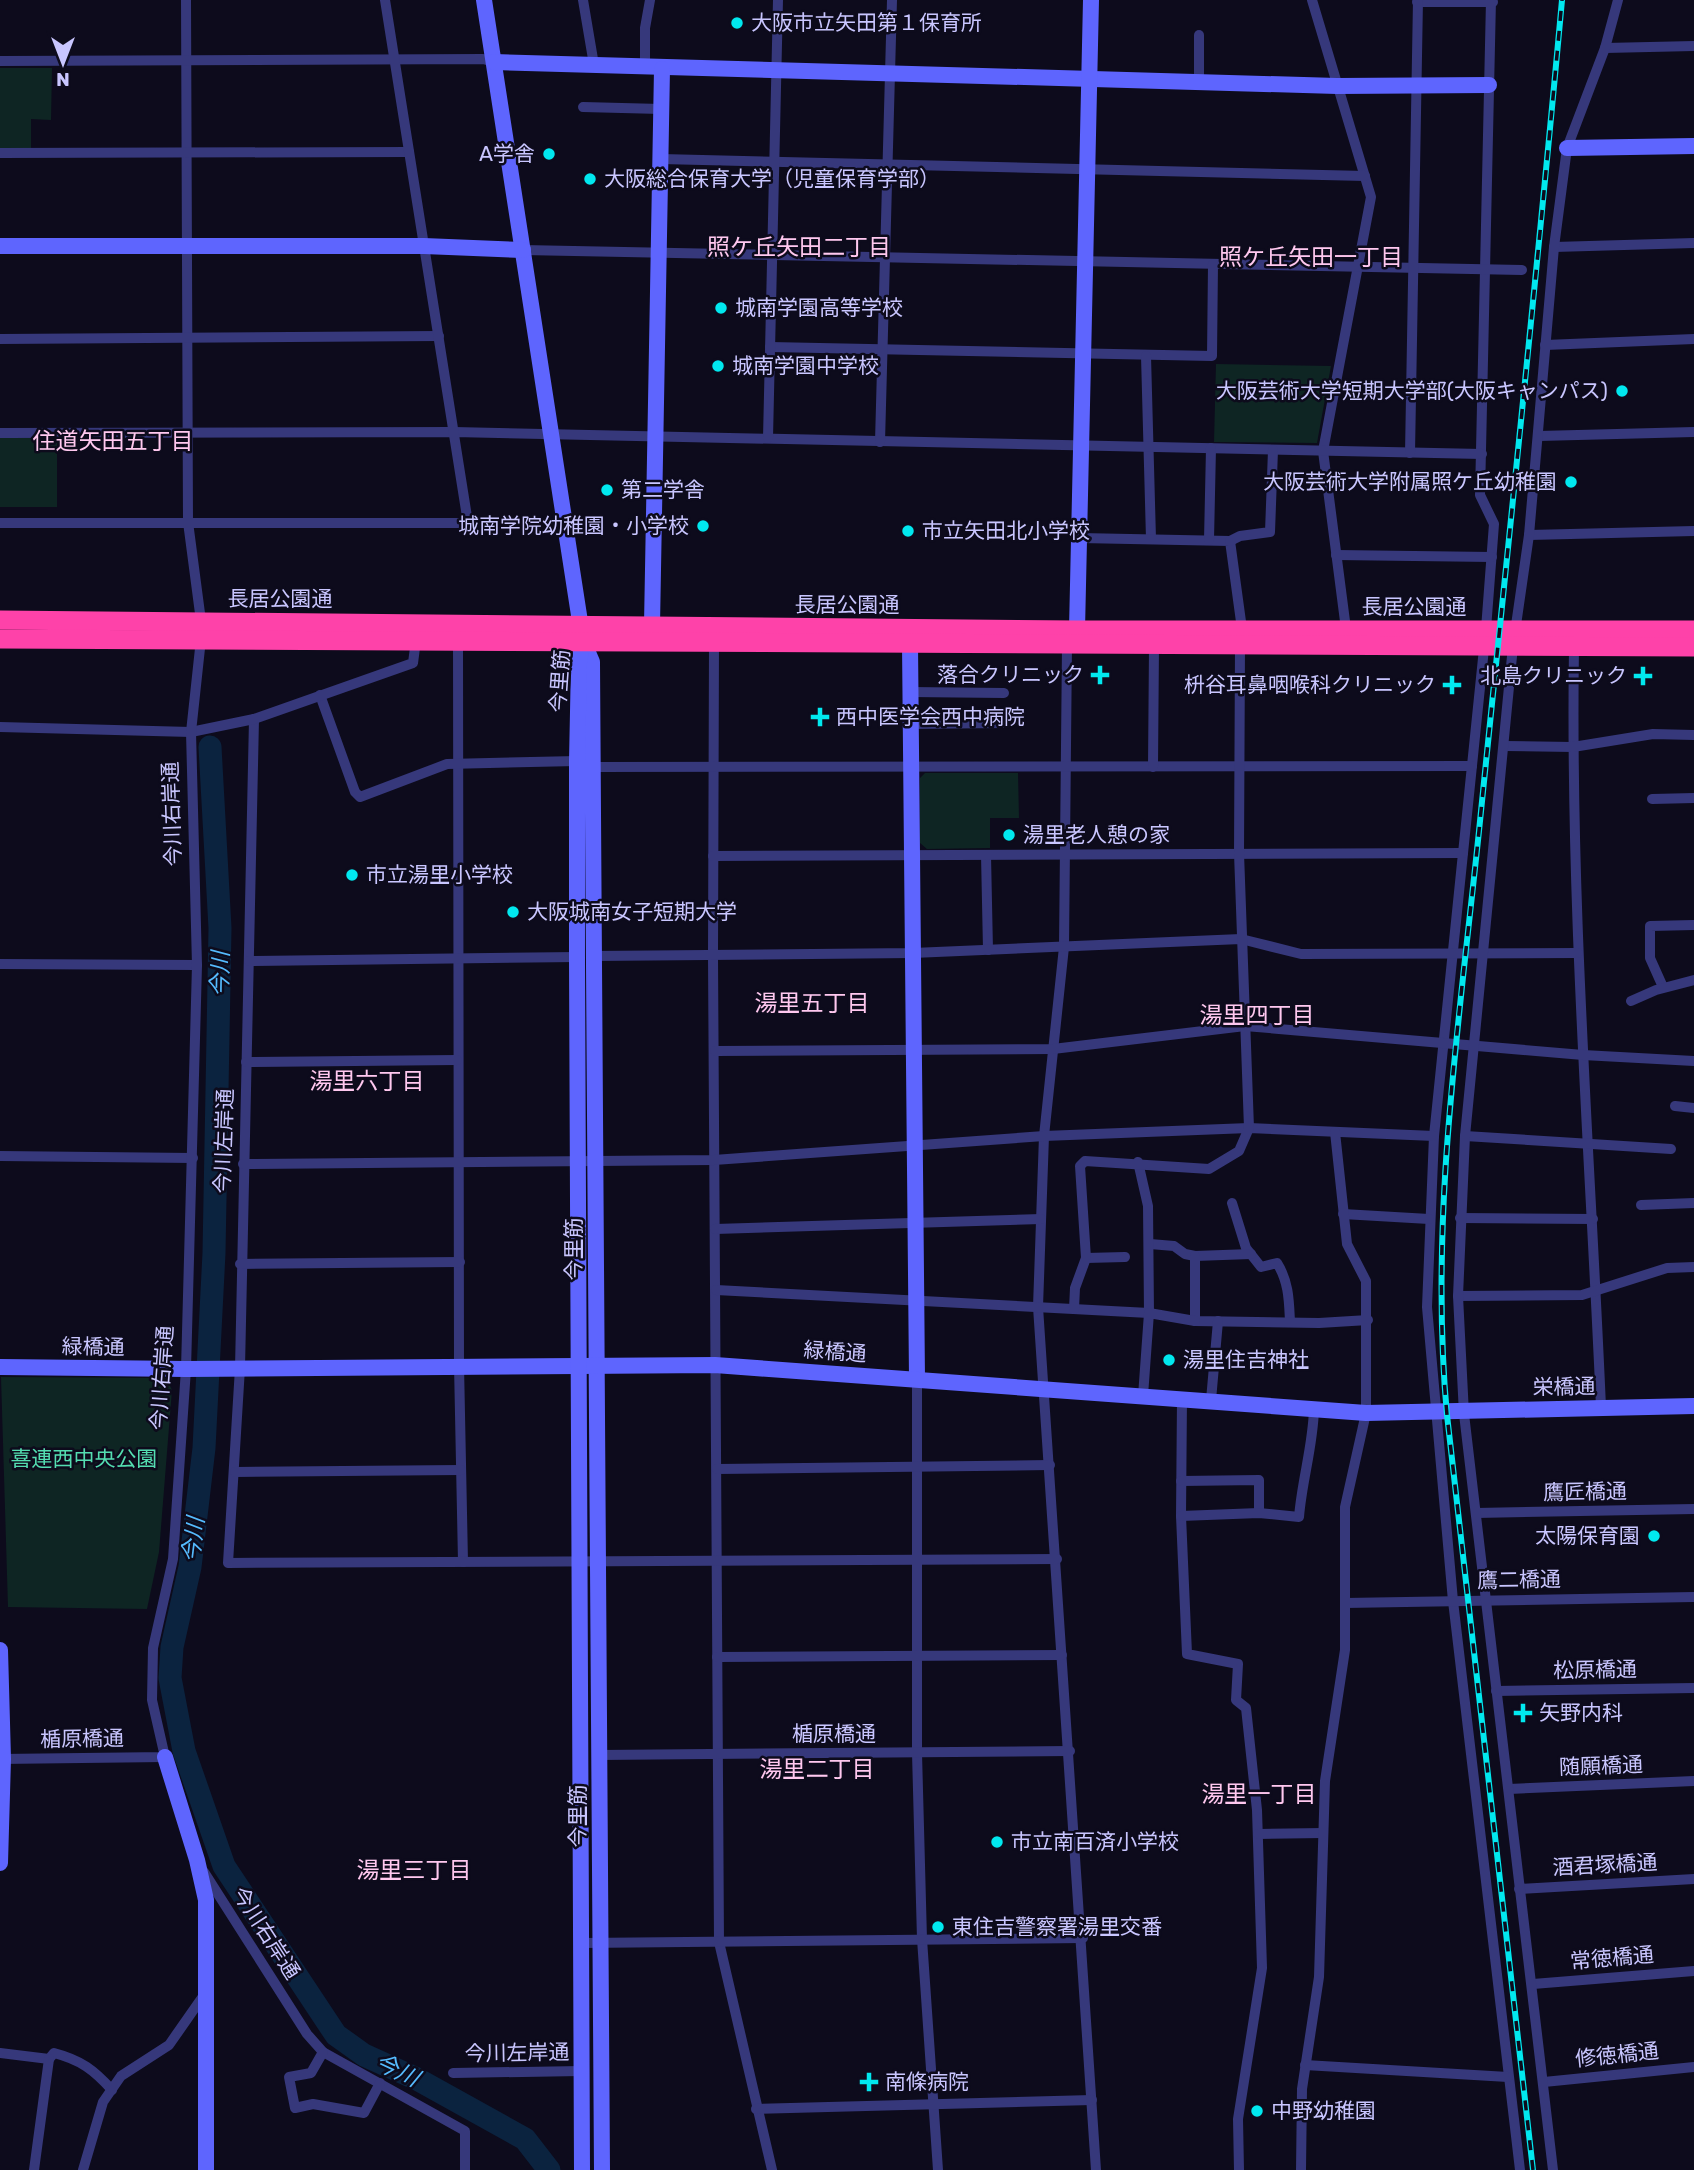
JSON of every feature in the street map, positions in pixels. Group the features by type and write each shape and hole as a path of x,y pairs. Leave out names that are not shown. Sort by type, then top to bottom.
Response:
{"highway":[{"name":"長居公園通","path":"0,620 416,640 582,633 652,625 1072,638 1515,638 1694,630"},
{"name":"長居公園通","path":"0,639 201,630 582,633 714,641 910,644 1072,638 1154,646 1346,629 1485,638"},
{"name":"長居公園通","path":"1515,638 1574,647 1694,647"}],"street":[{"name":"今川右岸通","path":"186,0 188,522 201,630 191,732 197,965 186,1369 173,1559 153,1648 152,1700 165,1757 197,1860 307,2035 323,2052 465,2131 465,2170"},
{"path":"0,523 468,523 386,0"},
{"name":"今里筋","path":"484,0 582,633 592,662 584,764 576,957 587,1161"},
{"path":"583,0 594,65"},
{"path":"645,67 645,28 650,0"},
{"path":"768,438 778,0"},
{"path":"880,442 892,0"},
{"path":"1091,0 1080,538 1064,767 1064,947 1044,1136 1038,1307 1083,1938 1096,2170"},
{"path":"1312,0 1371,197 1360,267 1323,451 1346,629"},
{"path":"1553,2170 1464,1409 1458,1296 1460,1217 1481,954 1515,638 1529,535 1554,247 1567,148 1605,48 1618,0"},
{"path":"1410,453 1418,1 1492,2 1480,495 1494,524 1485,638 1434,1136 1427,1307 1434,1411 1453,1601 1520,2170"},
{"path":"1199,35 1199,82"},
{"path":"1605,48 1694,47"},
{"path":"0,61 483,59 494,62 662,69 1337,86 1489,85"},
{"path":"652,625 661,252 662,69"},
{"path":"583,107 662,109"},
{"path":"1567,148 1694,146"},
{"path":"0,153 410,152"},
{"path":"661,159 1365,176"},
{"path":"1554,247 1694,243"},
{"path":"0,246 424,246 1522,270"},
{"path":"770,347 1212,356 1213,264"},
{"path":"0,339 439,336"},
{"path":"1545,345 1694,340"},
{"path":"1146,356 1151,539"},
{"path":"0,433 454,432 1482,454"},
{"path":"1539,436 1694,432"},
{"path":"1209,540 1211,449"},
{"path":"1080,538 1230,541 1240,536 1270,532 1273,450"},
{"path":"1529,535 1694,531"},
{"path":"1074,1309 1075,1288 1086,1258 1080,1166 1085,1161 1138,1162 1209,1169 1239,1151 1250,1128 1239,853 1241,638 1230,541"},
{"path":"1336,555 1492,557"},
{"path":"0,727 191,732 254,719 413,663 416,640"},
{"path":"458,640 457,1060 463,1562 1057,1559"},
{"path":"714,641 713,957 719,1942 772,2170"},
{"path":"910,644 918,1468 917,1753 922,1938 932,2104 939,2170"},
{"path":"1153,767 1154,646"},
{"path":"1574,647 1573,747 1578,953 1590,1145 1601,1407"},
{"path":"910,692 1004,693"},
{"path":"320,695 355,792 360,797 447,764 713,767 1472,766"},
{"name":"今川左岸通","path":"254,719 234,1472 228,1563 463,1562"},
{"path":"910,724 1004,723"},
{"path":"1505,746 1573,747 1653,734 1694,735"},
{"name":"今里筋","path":"582,2170 582,1943 589,1560 587,1161 594,956 584,764"},
{"path":"1652,799 1694,797"},
{"path":"713,856 1463,853"},
{"path":"986,855 988,950"},
{"path":"1663,987 1650,958 1650,926 1694,925"},
{"path":"594,956 713,957 913,953 1241,939 1301,954 1578,953"},
{"path":"249,961 576,957"},
{"path":"0,964 197,965"},
{"path":"1632,1001 1663,987 1694,980"},
{"path":"715,1051 1053,1049 1245,1026 1583,1055 1694,1061"},
{"path":"246,1062 457,1060"},
{"path":"1675,1106 1694,1108"},
{"path":"243,1164 714,1160 1044,1136 1250,1128 1434,1136"},
{"path":"1301,2170 1300,2122 1305,2065 1318,1977 1325,1781 1345,1650 1345,1507 1366,1413 1366,1281 1347,1244 1335,1132"},
{"path":"1465,1136 1671,1149"},
{"path":"0,1156 192,1158"},
{"path":"1138,1162 1148,1206 1150,1244 1149,1313 1143,1395"},
{"path":"1232,1203 1246,1248 1261,1267 1277,1263 1282,1270 1287,1283 1290,1322"},
{"path":"1641,1205 1694,1203"},
{"path":"1343,1214 1429,1219"},
{"path":"1460,1217 1593,1219"},
{"path":"715,1229 1041,1219"},
{"path":"1150,1244 1174,1246 1185,1254 1195,1256 1251,1254"},
{"path":"1195,1256 1195,1321"},
{"path":"1086,1258 1125,1257"},
{"path":"240,1264 460,1262"},
{"path":"1458,1296 1582,1295 1667,1268 1694,1267"},
{"path":"716,1290 1149,1313 1195,1321 1368,1320"},
{"path":"1211,1400 1218,1321"},
{"name":"緑橋通","path":"0,1367 186,1369 715,1365 1366,1413 1434,1411"},
{"path":"1182,1398 1181,1516 1187,1654 1238,1664 1236,1700 1247,1708 1250,1726 1258,1834 1262,1968 1238,2119 1240,2170"},
{"name":"栄橋通","path":"1434,1411 1694,1406"},
{"path":"1181,1516 1259,1513 1299,1517 1301,1486 1313,1446 1314,1409"},
{"path":"717,1469 1049,1465"},
{"path":"234,1472 461,1470"},
{"path":"1181,1480 1259,1480 1259,1513"},
{"name":"鷹匠橋通","path":"1476,1513 1694,1508"},
{"name":"今里筋","path":"589,1560 599,1755 602,2170"},
{"name":"鷹二橋通","path":"1345,1603 1694,1597"},
{"path":"0,1650 0,1863"},
{"path":"718,1657 1062,1655"},
{"name":"松原橋通","path":"1496,1691 1694,1688"},
{"name":"楯原橋通","path":"599,1755 1070,1751"},
{"name":"楯原橋通","path":"2,1759 165,1757"},
{"name":"随願橋通","path":"1509,1789 1694,1781"},
{"path":"1258,1834 1323,1833"},
{"path":"197,1860 206,1900 206,2170"},
{"name":"酒君塚橋通","path":"1519,1889 1694,1879"},
{"path":"582,1943 1083,1938"},
{"name":"常徳橋通","path":"1533,1984 1694,1970"},
{"path":"83,2170 103,2102 121,2076 169,2045 206,1992"},
{"path":"323,2052 311,2073 289,2077 295,2108 313,2104 364,2113 380,2083"},
{"path":"0,2053 50,2059"},
{"path":"34,2170 50,2059 54,2053 78,2059 93,2069 112,2090"},
{"path":"1305,2065 1508,2077"},
{"name":"修徳橋通","path":"1544,2082 1694,2067"},
{"name":"今川左岸通","path":"453,2073 581,2071"},
{"path":"757,2109 1092,2100"}],"green space":[{"path":"0,68 52,68 51,120 31,119 31,148 0,148"},
{"path":"1216,364 1331,366 1317,443 1214,442"},
{"path":"0,438 57,438 57,507 0,507"},
{"path":"925,773 1018,773 1019,818 990,818 990,848 927,849 920,843 920,778"},
{"name":"喜連西中央公園","path":"1,1377 166,1378 172,1390 159,1552 147,1609 8,1607"}],"waterway":[{"name":"今川","path":"210,747 220,928 214,1253 204,1448 190,1567 172,1647 170,1678 184,1751 224,1866 336,2035 364,2055 417,2079 525,2139 549,2170"}],"railway":[{"path":"1533,2170 1447,1415 1442,1342 1442,1269 1444,1196 1455,1049 1522,416 1562,0"}],"place":[{"name":"大阪市立矢田第１保育所","path":"737,23"},
{"name":"A学舎","path":"549,154"},
{"name":"大阪総合保育大学（児童保育学部）","path":"590,179"},
{"name":"城南学園高等学校","path":"721,308"},
{"name":"城南学園中学校","path":"718,366"},
{"name":"大阪芸術大学短期大学部(大阪キャンパス)","path":"1622,391"},
{"name":"大阪芸術大学附属照ケ丘幼稚園","path":"1571,482"},
{"name":"第二学舎","path":"607,490"},
{"name":"城南学院幼稚園・小学校","path":"703,526"},
{"name":"市立矢田北小学校","path":"908,531"},
{"name":"落合クリニック","path":"1100,675"},
{"name":"北島クリニック","path":"1643,676"},
{"name":"枡谷耳鼻咽喉科クリニック","path":"1452,685"},
{"name":"西中医学会西中病院","path":"820,717"},
{"name":"湯里老人憩の家","path":"1009,835"},
{"name":"市立湯里小学校","path":"352,875"},
{"name":"大阪城南女子短期大学","path":"513,912"},
{"name":"湯里住吉神社","path":"1169,1360"},
{"name":"太陽保育園","path":"1654,1536"},
{"name":"矢野内科","path":"1523,1713"},
{"name":"市立南百済小学校","path":"997,1842"},
{"name":"東住吉警察署湯里交番","path":"938,1927"},
{"name":"南條病院","path":"869,2082"},
{"name":"中野幼稚園","path":"1257,2111"}],"district":[{"name":"照ケ丘矢田二丁目","path":"799,247"},
{"name":"照ケ丘矢田一丁目","path":"1311,257"},
{"name":"住道矢田五丁目","path":"113,441"},
{"name":"湯里五丁目","path":"812,1003"},
{"name":"湯里四丁目","path":"1257,1015"},
{"name":"湯里六丁目","path":"367,1081"},
{"name":"湯里二丁目","path":"817,1769"},
{"name":"湯里一丁目","path":"1259,1794"},
{"name":"湯里三丁目","path":"414,1870"}]}
